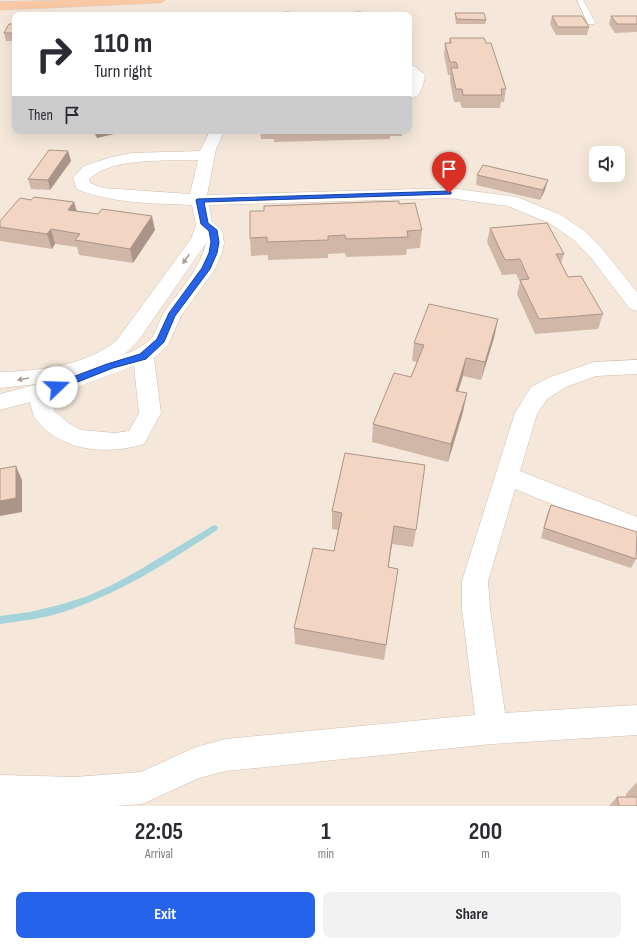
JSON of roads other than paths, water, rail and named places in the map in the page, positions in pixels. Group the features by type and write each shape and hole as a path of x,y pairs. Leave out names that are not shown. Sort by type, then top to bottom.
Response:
{"highway":[{"path":"0,6 159,0"}],"street":[{"path":"412,71 418,75 418,82 415,90 412,92"},
{"path":"0,380 19,380 88,365 121,347 131,336 200,239 205,225 198,192 206,155 216,134"},
{"path":"206,155 132,158 90,169 81,178 83,186 100,193 149,198 200,200 449,193 511,201 555,219 580,236 598,255 637,305"},
{"path":"0,402 57,387 110,366 143,356 161,340 172,315 206,269 213,253 215,242 213,230 205,225"},
{"path":"38,392 45,416 62,430 77,438 115,442 136,438 150,413 143,356"},
{"path":"492,729 476,609 475,581 526,412 539,393 558,382 594,369 637,367"},
{"path":"507,476 637,528"},
{"path":"0,791 75,793 142,788 196,763 226,755 492,729 637,720"}],"lane":[{"path":"580,0 592,22"}],"waterway":[{"path":"0,620 30,616 87,600 139,575 214,528"}]}
